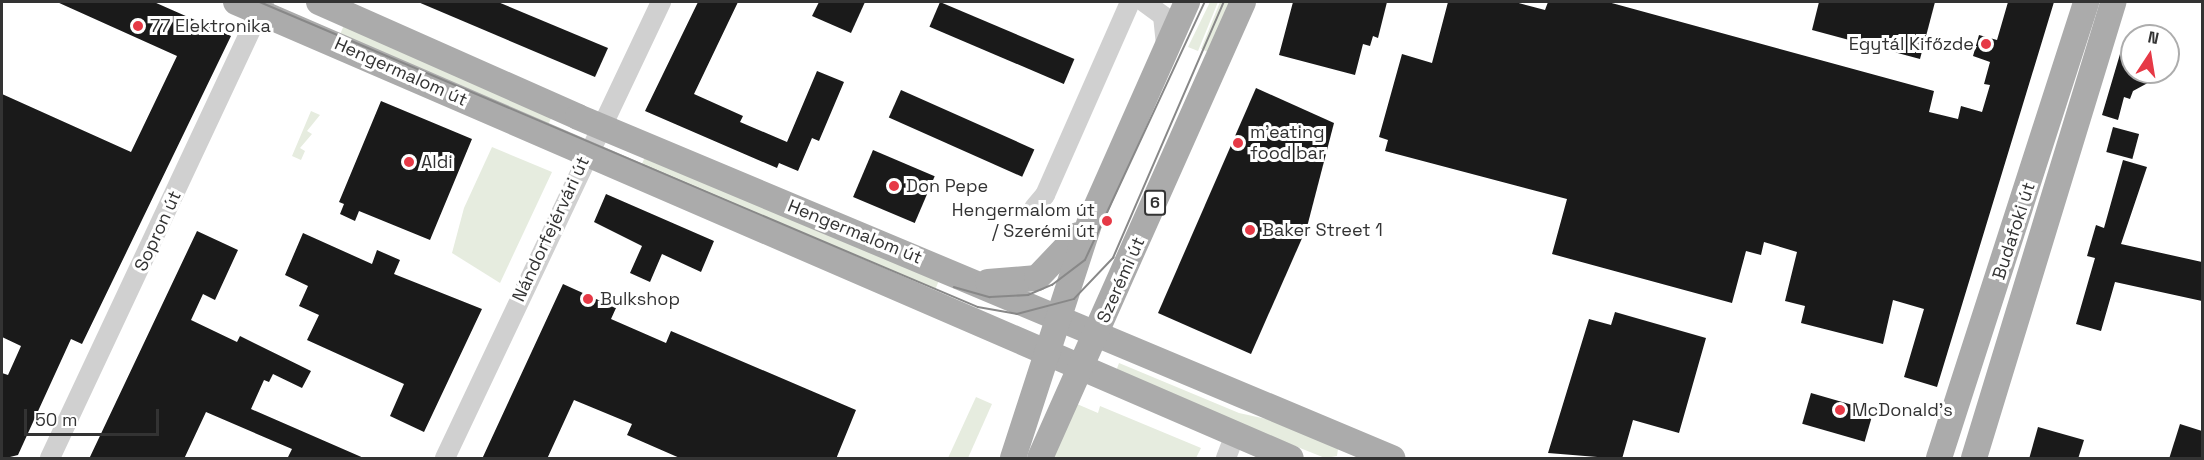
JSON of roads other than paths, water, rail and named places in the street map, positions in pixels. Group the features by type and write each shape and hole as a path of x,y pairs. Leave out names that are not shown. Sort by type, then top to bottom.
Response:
{"main road":[{"name":"Hengermalom út","path":"236,2 262,6 586,153 847,263 1046,355 1291,459"},
{"name":"Hengermalom út","path":"320,2 600,125 969,279 1354,451 1392,459"},
{"path":"1014,459 1057,318 1090,221 1187,2"},
{"name":"Szerémi út","path":"1040,459 1243,2"},
{"name":"Budafoki út","path":"1939,459 2086,2"},
{"name":"Budafoki út","path":"1974,459 2114,2"},
{"path":"969,279 1019,284 1037,278 1054,266 1090,221"},
{"path":"1979,339 2008,348"},
{"path":"1956,406 1987,416"}],"street":[{"name":"Nándorfejérvári út","path":"445,459 586,153 661,2"},
{"path":"1034,208 1045,195 1130,2"},
{"path":"1144,2 1163,16 1166,50"},
{"name":"Sopron út","path":"50,459 262,6"},
{"path":"1226,459 1235,435"}],"tram line":[{"path":"260,2 978,307 1017,314 1074,299 1113,258 1224,2"},
{"path":"954,287 990,297 1028,295 1052,285 1085,260 1205,2"}],"place":[{"name":"77 Elektronika","path":"138,26"},
{"name":"Egytál Kifőzde","path":"1986,44"},
{"name":"m'eating food bar","path":"1238,143"},
{"name":"Aldi","path":"409,162"},
{"name":"Don Pepe","path":"894,186"},
{"name":"Hengermalom út / Szerémi út","path":"1107,221"},
{"name":"Baker Street 1","path":"1250,230"},
{"name":"Bulkshop","path":"588,299"},
{"name":"McDonald's","path":"1840,410"}]}
